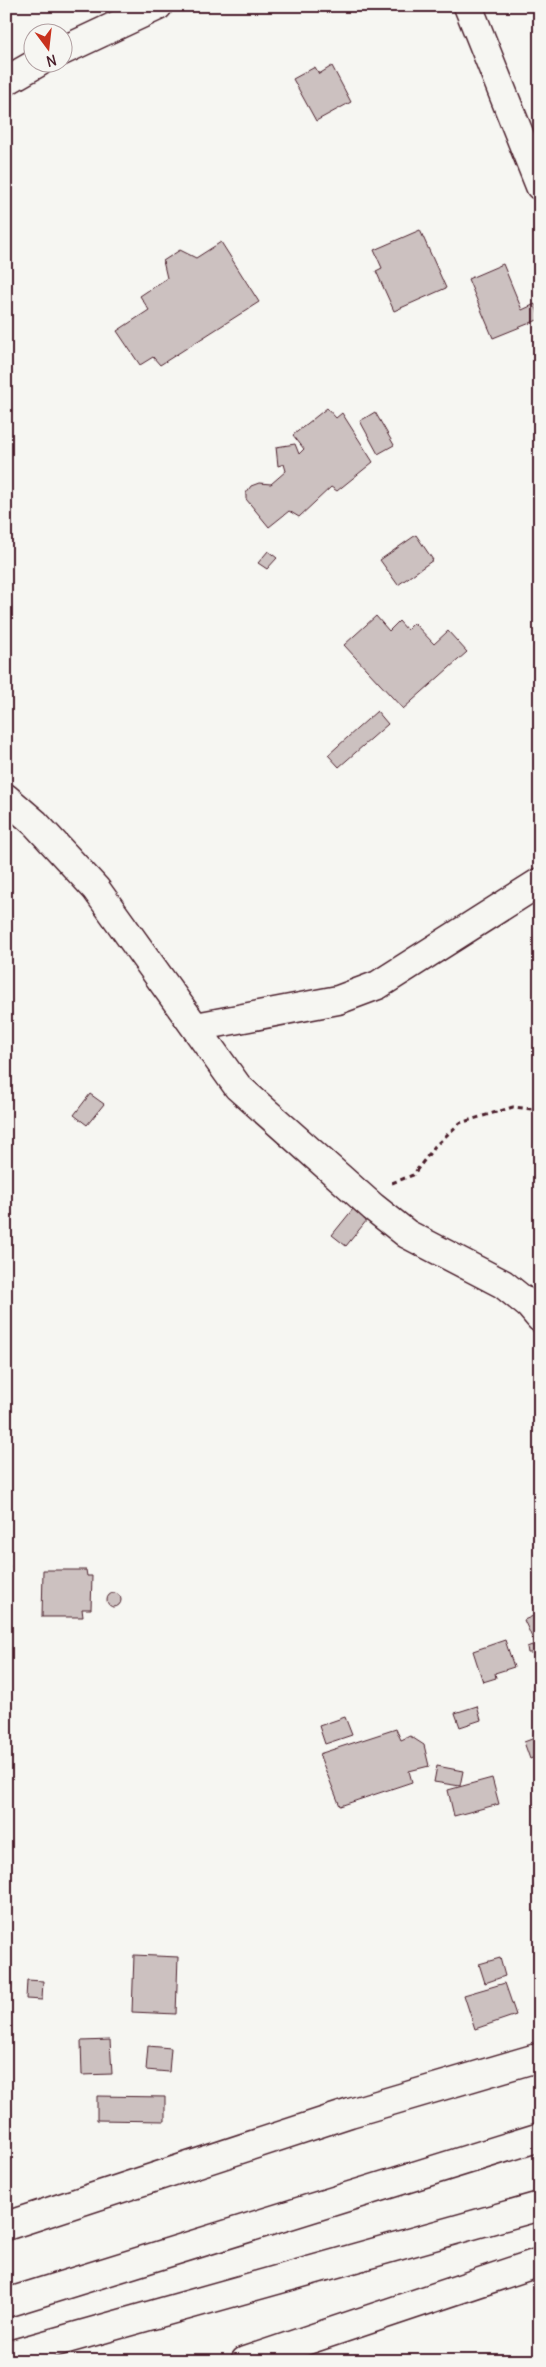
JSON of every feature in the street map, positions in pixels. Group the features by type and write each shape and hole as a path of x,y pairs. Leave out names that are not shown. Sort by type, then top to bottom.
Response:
{"main road":[{"path":"72,46 158,6"},
{"path":"468,6 540,186"},
{"path":"6,81 22,72"},
{"path":"6,798 35,824 96,889 238,1087 407,1234 503,1284 540,1318"},
{"path":"196,1027 338,1000 378,985 540,882"},
{"path":"6,2226 350,2113 540,2057"},
{"path":"6,2303 540,2137"},
{"path":"6,2356 54,2351 540,2206"},
{"path":"245,2361 540,2262"}],"path":[{"path":"345,1182 386,1185 413,1175 435,1146 460,1123 513,1107 540,1110"}],"building":[{"path":"332,66 351,102 316,121 293,79 315,67 319,74"},
{"path":"420,230 446,288 394,311 376,271 382,268 374,250"},
{"path":"221,242 259,302 160,365 153,357 140,365 117,331 149,310 140,296 167,278 163,261 180,250 196,258"},
{"path":"503,264 522,310 535,304 540,319 493,338 468,279"},
{"path":"327,408 336,418 342,413 373,462 337,491 331,487 299,517 289,511 269,527 246,499 246,493 251,486 259,483 271,484 286,471 284,464 278,466 276,447 295,444 299,454 304,449 293,435"},
{"path":"375,412 394,445 378,454 360,421"},
{"path":"416,535 433,560 398,585 380,560"},
{"path":"268,551 277,558 267,569 258,563"},
{"path":"376,616 389,631 399,621 407,630 414,623 434,644 448,631 467,652 403,709 344,645"},
{"path":"377,711 388,724 339,767 328,755"},
{"path":"90,1094 104,1104 87,1125 74,1115"},
{"path":"353,1209 367,1220 346,1246 332,1235"},
{"path":"6,1565 9,1565 8,1591 6,1590"},
{"path":"43,1570 86,1570 87,1576 92,1576 91,1609 82,1609 83,1617 42,1617"},
{"path":"111,1593 117,1593 121,1600 117,1607 111,1607 107,1603 107,1597"},
{"path":"540,1613 540,1642 535,1644 524,1620"},
{"path":"505,1640 514,1667 495,1673 496,1678 483,1682 473,1651"},
{"path":"532,1645 535,1650 532,1653 528,1653 527,1647"},
{"path":"477,1706 481,1720 460,1727 455,1713"},
{"path":"345,1717 352,1735 325,1744 319,1726"},
{"path":"396,1729 401,1740 410,1736 424,1745 429,1766 409,1771 412,1782 340,1806 319,1754"},
{"path":"540,1736 540,1755 530,1759 524,1742"},
{"path":"437,1766 463,1771 460,1786 434,1782"},
{"path":"492,1778 499,1804 454,1816 448,1790"},
{"path":"134,1955 178,1957 176,2014 132,2012"},
{"path":"500,1958 505,1976 485,1983 479,1964"},
{"path":"27,1980 43,1981 42,2000 26,1999"},
{"path":"505,1983 516,2015 475,2029 464,1995"},
{"path":"110,2040 112,2074 82,2075 81,2041"},
{"path":"148,2046 171,2048 169,2072 146,2070"},
{"path":"97,2096 165,2097 165,2121 97,2120"}]}
